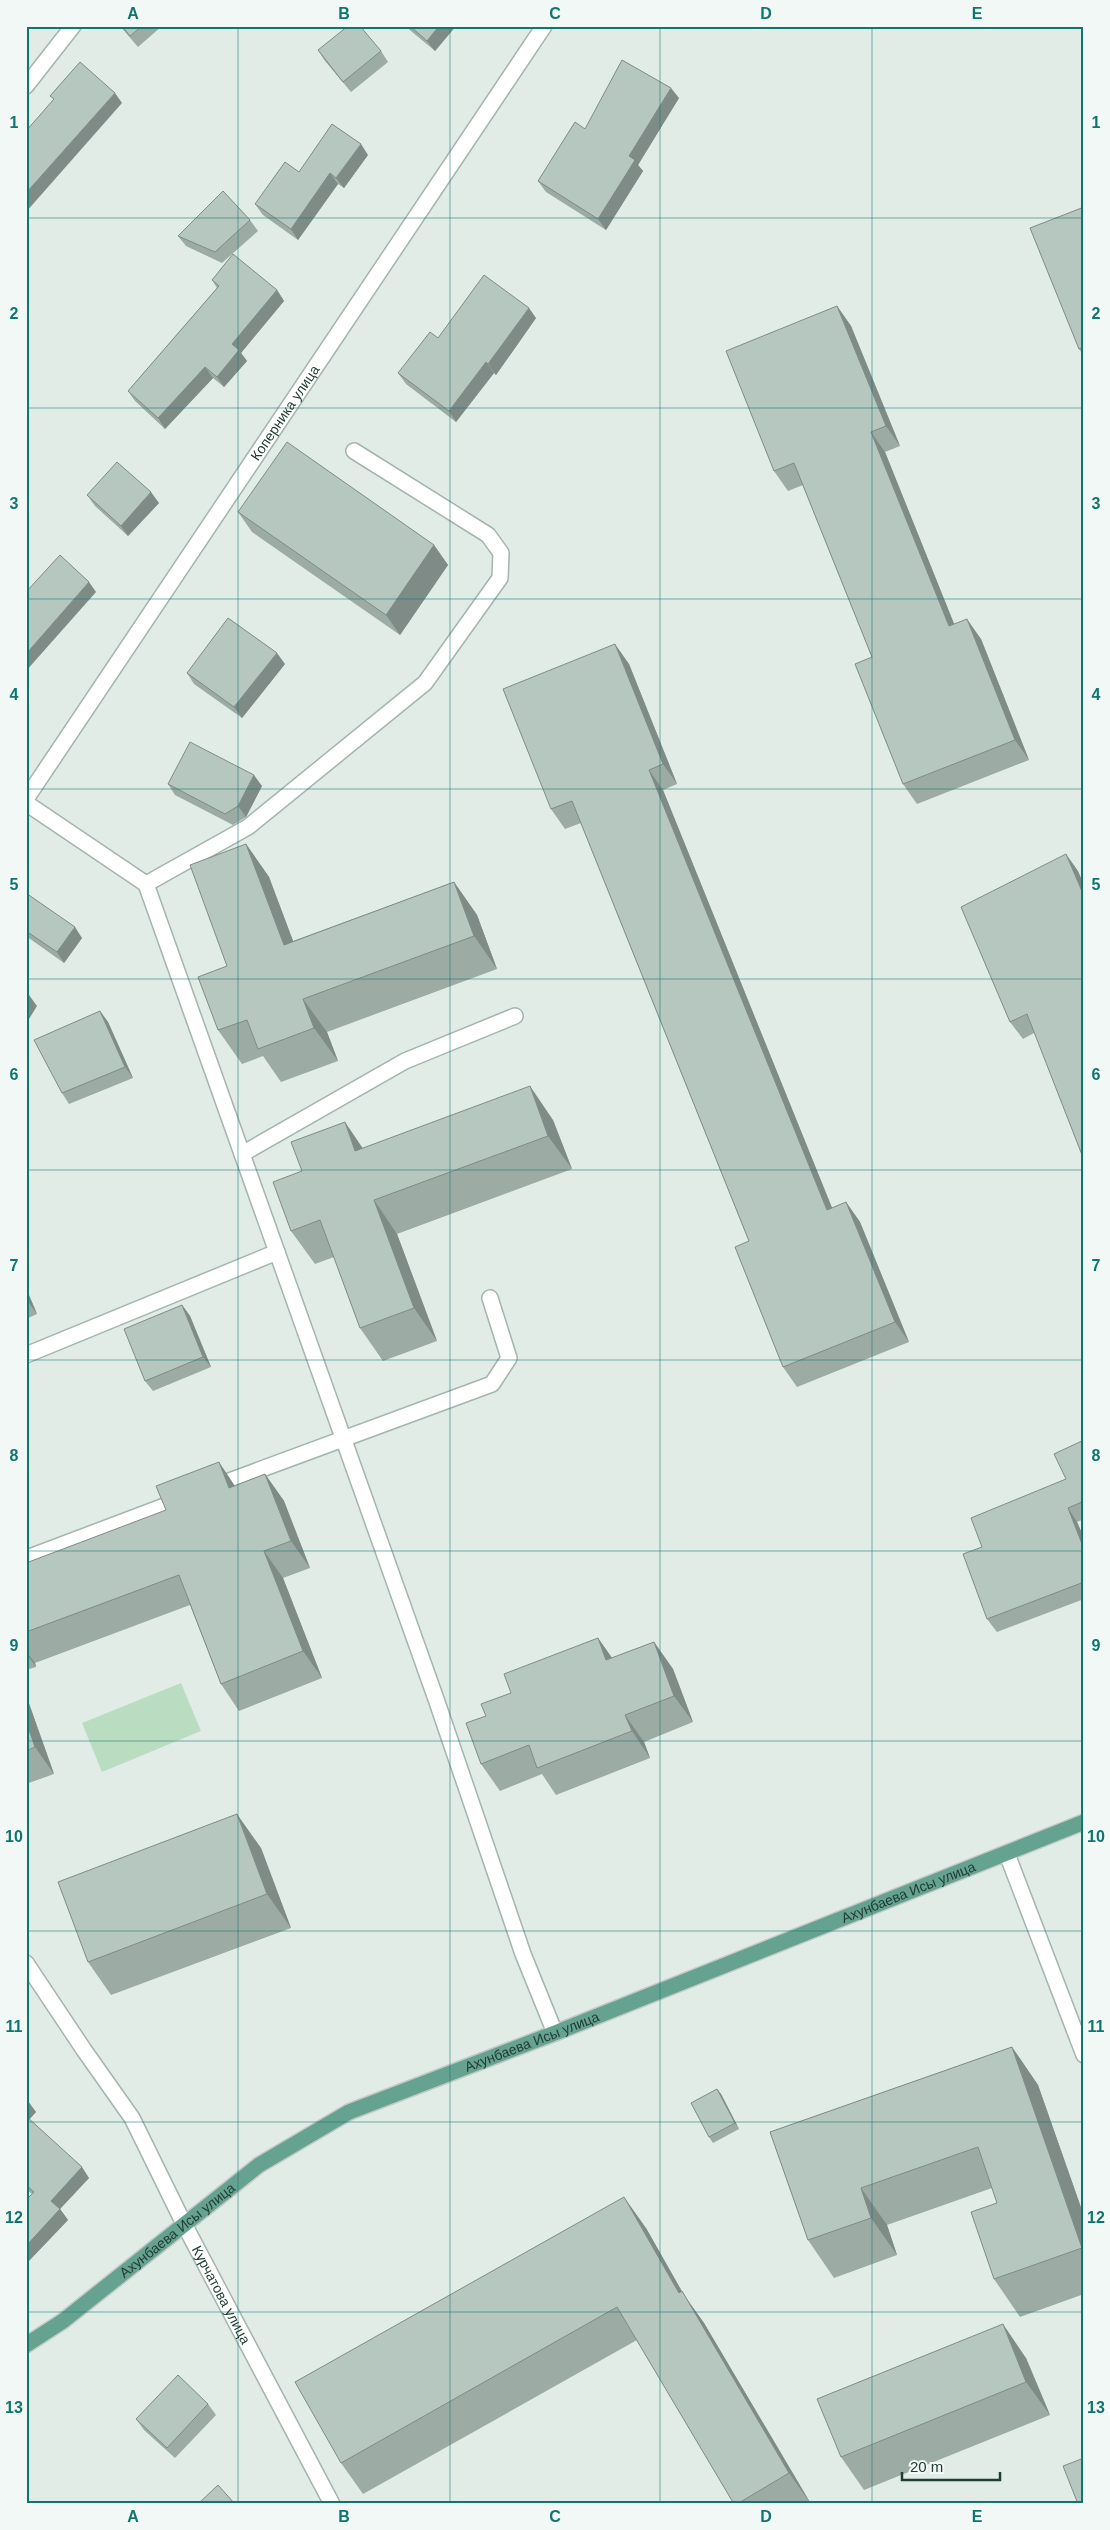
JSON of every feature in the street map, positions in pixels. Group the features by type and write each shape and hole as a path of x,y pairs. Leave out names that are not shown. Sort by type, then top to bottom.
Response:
{"main road":[{"name":"Ахунбаева Исы улица","path":"26,2345 64,2321 259,2165 348,2112 555,2033 1084,1822"}],"street":[{"path":"26,86 72,26"},
{"name":"Коперника улица","path":"26,798 544,26"},
{"path":"146,884 248,827 425,683 500,578 501,554 488,535 354,451"},
{"path":"26,803 146,884 436,1698 523,1954 555,2033"},
{"path":"242,1154 404,1061 515,1016"},
{"path":"26,1355 277,1252"},
{"path":"27,1558 343,1438 492,1384 509,1358 490,1298"},
{"path":"1007,1854 1084,2055"},
{"name":"Курчатова улица","path":"26,1963 132,2118 184,2224 332,2504"}],"green space":[{"path":"181,1683 201,1731 102,1772 82,1723"}],"building":[{"path":"122,26 142,26 130,36"},
{"path":"348,26 360,26 381,51 343,82 318,50"},
{"path":"410,26 439,26 427,41"},
{"path":"622,60 671,88 629,156 635,160 598,219 538,181 575,122 585,129"},
{"path":"80,62 115,93 26,193 26,131 54,99 50,96"},
{"path":"332,124 361,144 336,178 330,173 291,229 255,204 285,162 299,172"},
{"path":"223,191 250,220 215,252 178,236"},
{"path":"1084,207 1084,347 1079,349 1030,228"},
{"path":"233,254 277,290 232,344 239,350 217,377 205,367 158,418 128,391 219,286 212,280"},
{"path":"484,275 529,308 488,364 486,362 449,411 398,373 430,332 438,338"},
{"path":"837,306 886,426 871,432 949,626 967,619 1015,740 903,784 855,664 872,657 794,463 774,471 726,351"},
{"path":"287,442 434,545 386,615 238,512"},
{"path":"117,462 151,492 121,526 87,495"},
{"path":"60,555 89,582 26,654 26,592"},
{"path":"228,618 277,653 234,707 187,673"},
{"path":"615,644 663,764 649,770 827,1210 846,1202 895,1322 783,1367 735,1247 749,1241 572,801 551,809 503,689"},
{"path":"190,742 254,775 238,806 225,814 168,784"},
{"path":"246,844 284,945 454,882 474,936 303,999 314,1028 258,1049 247,1020 218,1030 198,977 227,966 190,865"},
{"path":"1066,854 1084,896 1084,1160 1027,1014 1010,1022 961,907"},
{"path":"26,893 75,927 57,952 26,931"},
{"path":"100,1011 125,1067 62,1093 34,1040"},
{"path":"530,1086 548,1136 374,1200 414,1308 360,1328 320,1220 291,1231 273,1182 302,1171 291,1142 345,1122 355,1151"},
{"path":"182,1305 203,1357 145,1381 124,1329"},
{"path":"1084,1440 1084,1501 1068,1508 1084,1549 1084,1582 987,1619 963,1554 982,1547 971,1518 1066,1479 1054,1454"},
{"path":"219,1462 229,1488 265,1474 291,1541 264,1551 303,1651 221,1684 179,1575 26,1632 26,1563 166,1510 156,1486"},
{"path":"598,1638 606,1660 654,1642 674,1696 625,1715 632,1731 537,1768 529,1745 481,1764 466,1723 486,1716 481,1704 511,1693 504,1674"},
{"path":"26,1721 35,1747 26,1751"},
{"path":"237,1814 267,1894 88,1962 58,1882"},
{"path":"1012,2047 1082,2248 994,2279 971,2212 997,2203 978,2147 861,2188 871,2218 808,2240 770,2132"},
{"path":"717,2089 735,2123 709,2137 691,2103"},
{"path":"26,2116 82,2167 51,2201 60,2209 26,2246 26,2200 34,2192 26,2185"},
{"path":"624,2197 679,2293 682,2291 789,2473 734,2504 617,2307 341,2463 295,2382"},
{"path":"1003,2324 1026,2382 841,2457 817,2399"},
{"path":"178,2375 208,2404 167,2448 136,2419"},
{"path":"1084,2458 1084,2504 1078,2504 1063,2466"},
{"path":"218,2485 235,2504 198,2504"}]}
